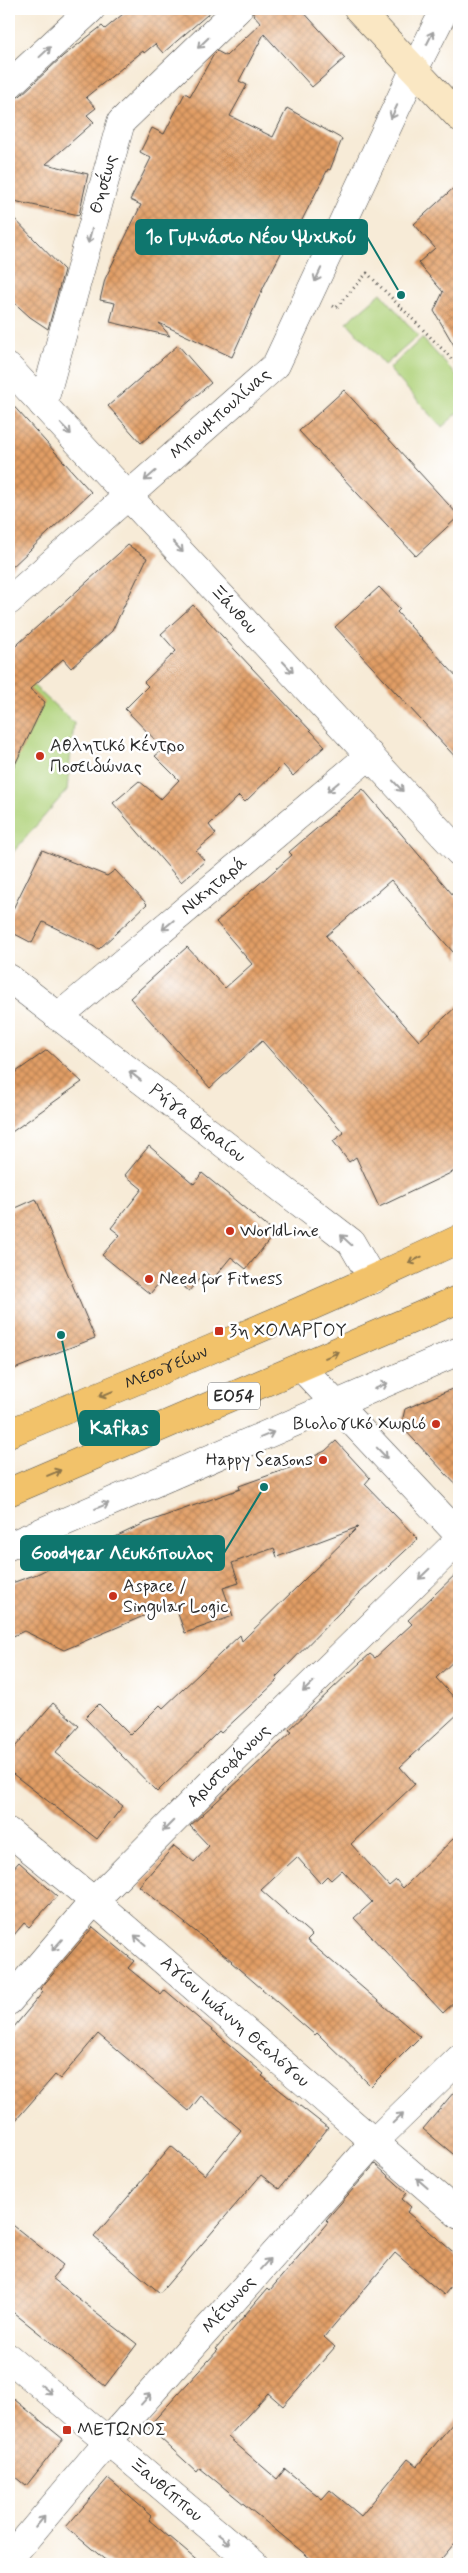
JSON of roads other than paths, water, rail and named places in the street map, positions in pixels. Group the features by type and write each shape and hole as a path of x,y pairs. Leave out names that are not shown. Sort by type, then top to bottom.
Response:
{"main road":[{"name":"Μεσογείων","path":"9,1433 214,1349 373,1280 459,1239"},
{"name":"ΕΟ54","path":"9,1492 302,1368 459,1299"}],"street":[{"path":"9,85 91,9"},
{"name":"Θησέως","path":"43,405 121,122 238,9"},
{"path":"358,9 415,68 459,118"},
{"name":"Μπουμπουλίνας","path":"9,601 276,365 415,68 445,9"},
{"name":"Ξάνθου","path":"9,368 459,852"},
{"name":"Νικηταρά","path":"58,1017 370,755"},
{"name":"Ρήγα Φεραίου","path":"9,978 350,1242 373,1280"},
{"path":"9,1546 459,1351"},
{"path":"302,1368 459,1535"},
{"name":"Αριστοφάνους","path":"9,2000 94,1901 223,1771 459,1540"},
{"name":"Αγίου Ιωάννη Θεολόγου","path":"9,1832 94,1901 459,2215"},
{"name":"Μέτωνος","path":"9,2559 108,2441 374,2142 459,2059"},
{"name":"Ξανθίππου","path":"9,2358 254,2564"}],"place":[{"name":"1ο Γυμνάσιο Νέου Ψυχικού","path":"401,295"},
{"name":"Αθλητικό Κέντρο Ποσειδώνας","path":"40,756"},
{"name":"WorldLine","path":"230,1231"},
{"name":"Need for Fitness","path":"149,1279"},
{"name":"3η ΧΟΛΑΡΓΟΥ","path":"219,1331"},
{"name":"Kafkas","path":"61,1335"},
{"name":"Βιολογικό Χωριό","path":"436,1424"},
{"name":"Happy Seasons","path":"323,1460"},
{"name":"Goodyear Λευκόπουλος","path":"264,1487"},
{"name":"Aspace / Singular Logic","path":"113,1596"},
{"name":"ΜΕΤΩΝΟΣ","path":"67,2430"}]}
